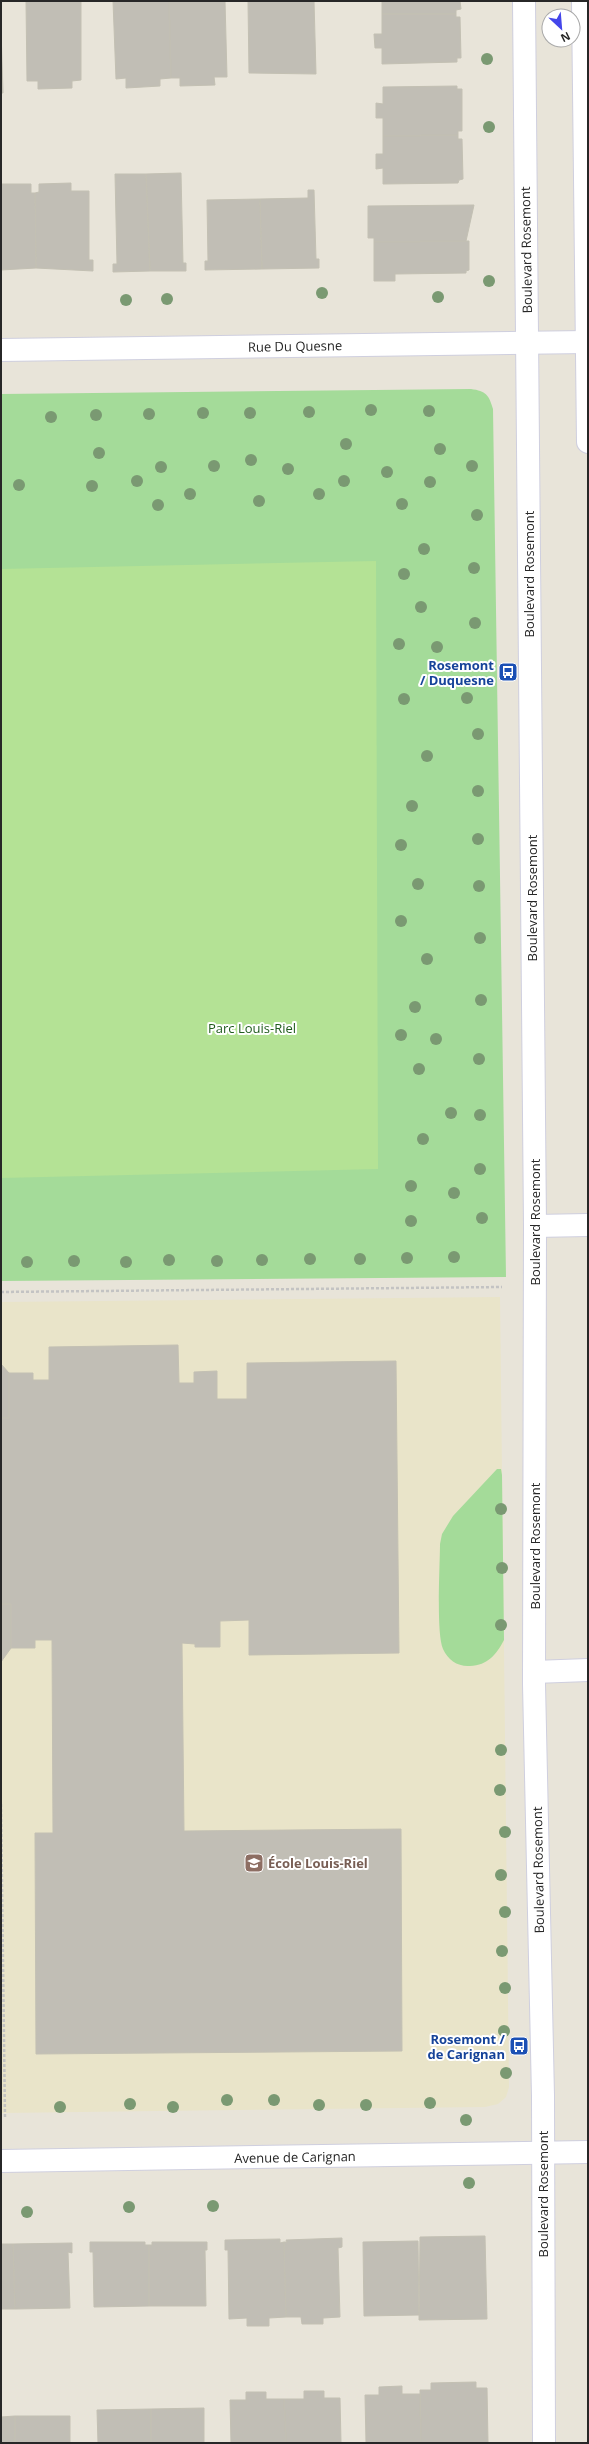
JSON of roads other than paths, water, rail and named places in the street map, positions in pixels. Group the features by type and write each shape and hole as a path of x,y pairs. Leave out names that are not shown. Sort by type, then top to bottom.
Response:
{"main road":[{"name":"Boulevard Rosemont","path":"524,1 535,1226 534,1672 543,2154 544,2443"},
{"path":"583,1 588,442"},
{"name":"Rue Du Quesne","path":"1,350 587,342"},
{"path":"535,1226 588,1225"},
{"path":"534,1672 588,1670"},
{"name":"Avenue de Carignan","path":"1,2161 543,2154 588,2152"}],"place":[{"name":"Rosemont / Duquesne","path":"508,672"},
{"name":"École Louis-Riel","path":"254,1863"},
{"name":"Rosemont / de Carignan","path":"519,2046"}],"park label":[{"name":"Parc Louis-Riel","path":"252,1028"}]}
